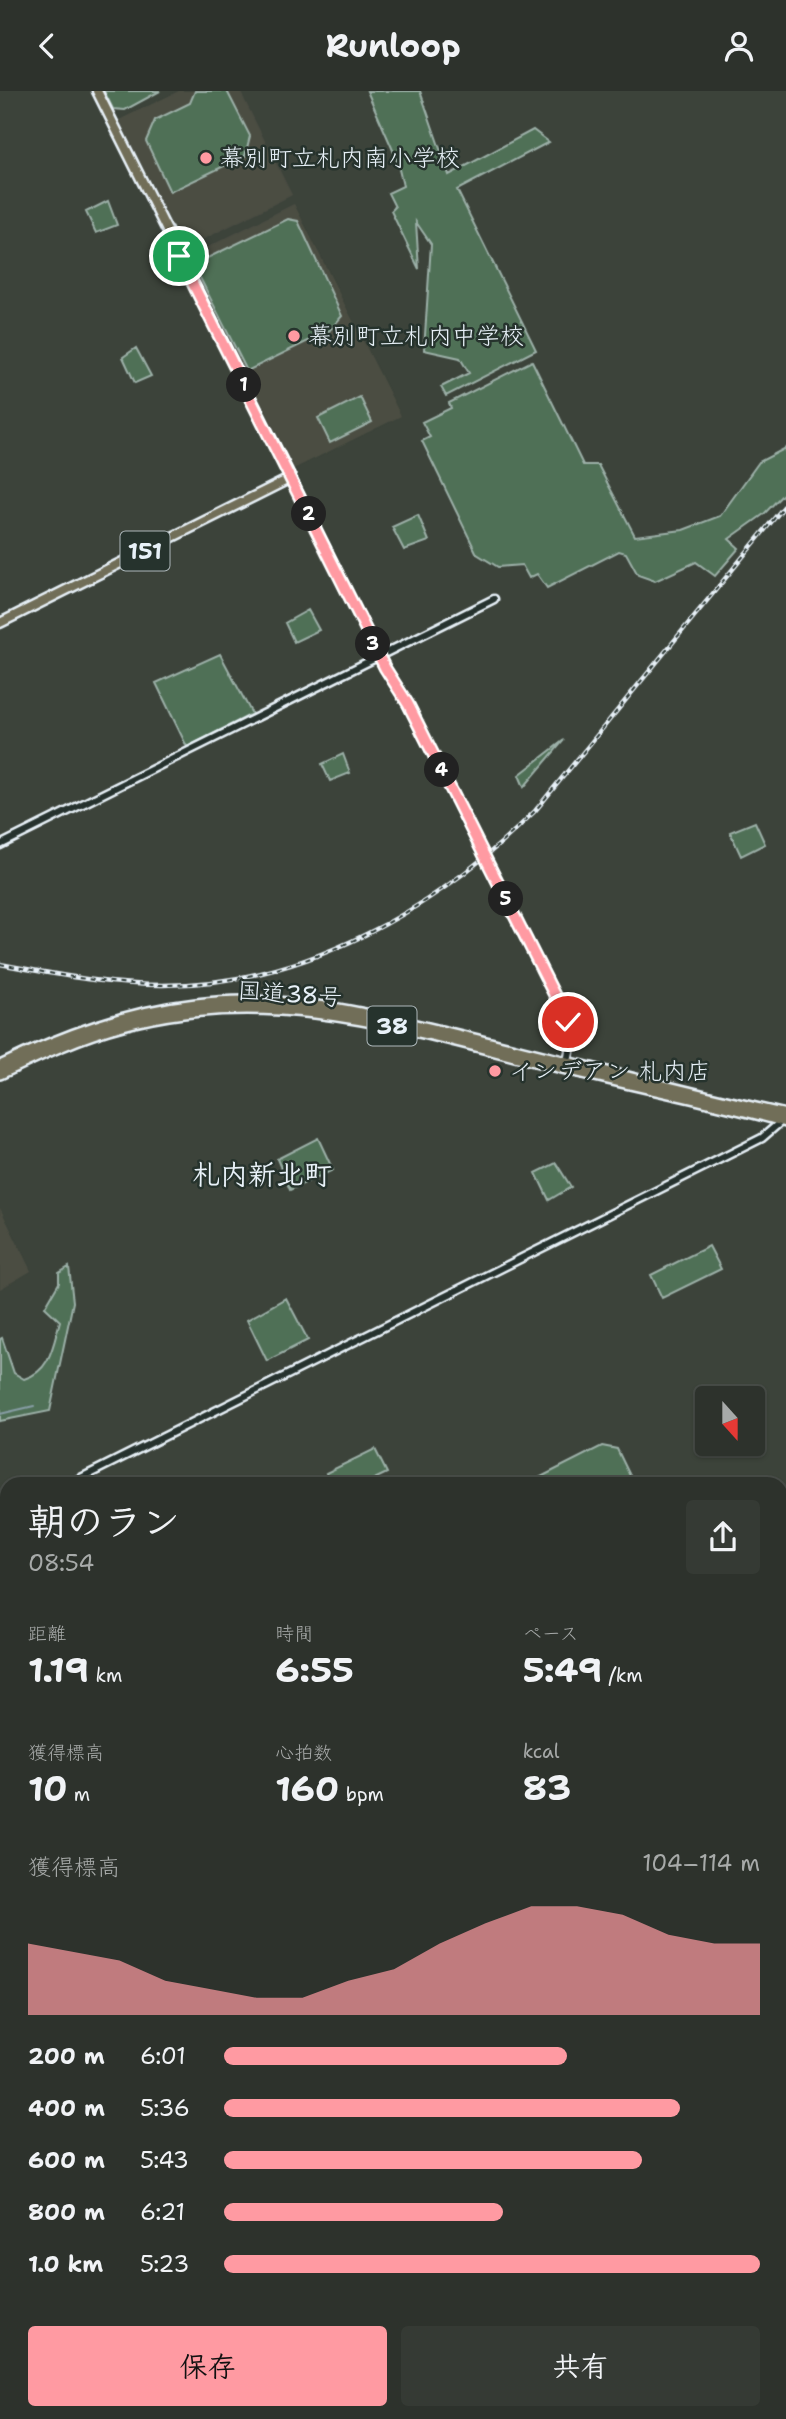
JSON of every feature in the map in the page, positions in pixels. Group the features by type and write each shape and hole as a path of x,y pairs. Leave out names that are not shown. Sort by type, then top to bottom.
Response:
{"highway":[{"name":"国道38号","path":"0,1066 67,1036 122,1018 195,1004 292,1002 339,1008 785,1119"},
{"name":"国道38号","path":"0,1074 71,1042 124,1025 196,1011 246,1007 338,1015 567,1066"}],"main road":[{"path":"97,91 380,657 408,704 568,1022 572,1039 567,1066"},
{"name":"151","path":"0,624 291,478"}],"street":[{"path":"0,845 494,599"},
{"path":"83,1477 762,1137 785,1119"}],"shaded area":[{"name":"幕別町立札内南小学校","path":"179,91 240,91 292,195 184,249 119,120"},
{"name":"幕別町立札内中学校","path":"294,204 401,416 291,470 188,257"},
{"path":"0,1208 31,1271 0,1289"}],"green space":[{"path":"104,91 160,91 125,110 113,109"},
{"path":"195,91 227,91 250,136 245,156 170,192 146,141 155,120 190,103"},
{"path":"367,91 420,91 449,175 533,130 549,142 457,190 536,350 446,396 441,387 469,373 460,358 424,350 431,244 416,222 419,269 391,211 395,207 388,193 403,186 396,157"},
{"path":"108,201 117,225 96,233 86,212"},
{"path":"288,219 298,221 342,316 329,331 247,371 197,272 201,261"},
{"path":"136,348 151,376 135,383 123,357"},
{"path":"532,361 583,465 598,465 635,536 683,530 720,516 759,462 786,448 786,491 764,514 729,539 739,548 715,576 696,562 655,581 638,575 626,553 619,551 547,588 537,574 529,578 522,565 498,567 477,554 422,441 430,437 422,422 451,408 449,403"},
{"path":"360,397 372,422 330,443 318,418"},
{"path":"418,515 429,541 404,550 392,527"},
{"path":"308,610 319,630 294,642 285,623"},
{"path":"220,654 252,714 187,747 156,683"},
{"path":"564,740 524,787 519,775"},
{"path":"343,754 350,773 330,781 322,764"},
{"path":"755,822 765,844 741,856 730,832"},
{"path":"318,1138 333,1170 290,1190 277,1159"},
{"path":"556,1163 571,1187 549,1200 536,1173"},
{"path":"709,1246 721,1269 662,1298 651,1275"},
{"path":"69,1267 73,1302 50,1411 0,1421 0,1339 2,1338 14,1373 24,1379 40,1370 50,1356 60,1321 45,1307 59,1283 59,1273"},
{"path":"286,1298 308,1340 267,1361 247,1320"},
{"path":"602,1446 617,1449 631,1477 541,1477"},
{"path":"375,1449 387,1473 379,1477 327,1477 326,1473"}],"waterway":[{"path":"0,1414 34,1406"}],"railway":[{"path":"0,964 122,983 163,985 216,982 318,956 412,909 456,879 535,811 786,504"}],"place":[{"name":"幕別町立札内南小学校","path":"206,158"},
{"name":"幕別町立札内中学校","path":"294,336"},
{"name":"インデアン 札内店","path":"495,1071"}],"district":[{"name":"札内新北町","path":"262,1174"}],"route":[{"path":"179,256 385,668 408,704 568,1022"}]}
